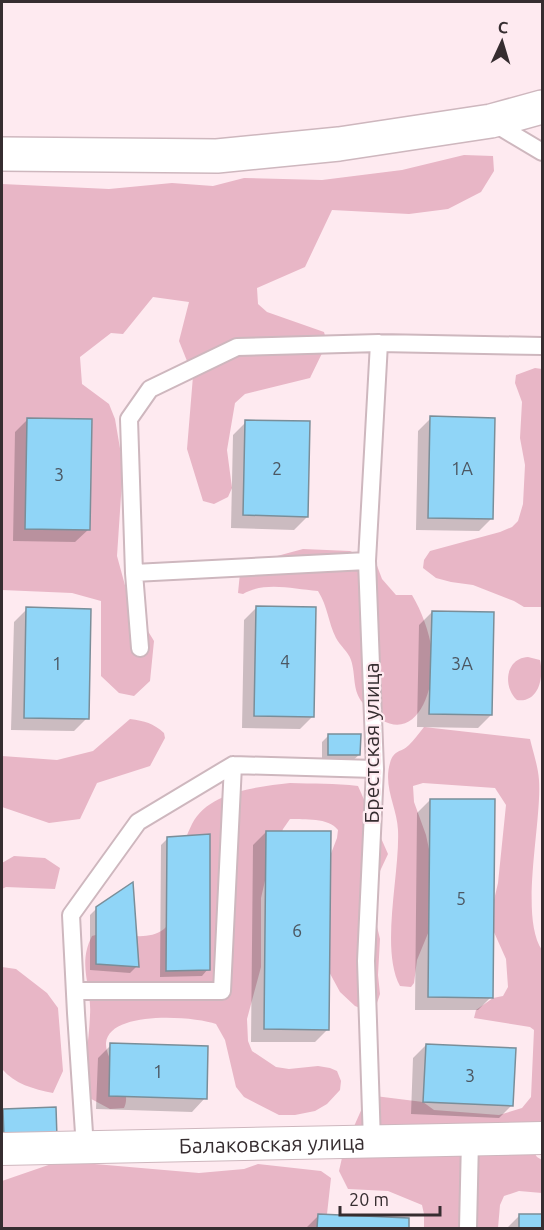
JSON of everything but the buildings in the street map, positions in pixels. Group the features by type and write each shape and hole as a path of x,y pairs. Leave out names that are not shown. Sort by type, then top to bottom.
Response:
{"main road":[{"path":"2,154 217,156 339,144 491,121 543,107"}],"street":[{"name":"Балаковская улица","path":"2,1149 543,1138"}],"lane":[{"path":"491,121 543,152"},
{"path":"140,648 134,573 129,419 150,389 237,347 379,344 543,346"},
{"name":"Брестская улица","path":"372,1142 366,961 375,769 367,561 379,344"},
{"path":"134,573 367,561"},
{"path":"85,1148 71,915 138,822 233,765 375,769"},
{"path":"75,991 222,991 233,765"},
{"path":"468,1228 470,1140"}],"shaded area":[{"path":"464,155 493,156 494,171 481,192 448,209 409,214 332,210 305,267 257,288 258,304 267,312 324,332 327,343 310,378 245,394 235,403 227,450 232,488 228,497 214,504 203,501 187,449 193,376 179,341 189,302 153,297 123,334 111,333 80,357 82,384 109,404 115,419 123,466 117,556 129,600 154,641 150,681 134,696 119,693 101,676 101,601 72,593 2,590 2,184 109,189 172,183 213,186 244,178 322,180 402,170"},
{"path":"535,368 542,369 542,607 524,607 473,585 436,578 423,568 424,560 430,551 500,532 512,527 518,521 523,504 525,465 520,438 522,402 515,383 516,375"},
{"path":"303,549 350,551 376,563 382,579 396,595 412,595 429,636 432,669 430,686 424,702 417,715 406,723 394,725 379,718 363,703 356,688 351,660 336,638 318,591 270,587 243,594 238,593 240,573 244,565"},
{"path":"528,657 540,660 540,681 535,693 524,700 517,700 509,688 509,674 515,662"},
{"path":"130,719 152,725 164,733 165,738 150,766 97,783 80,819 49,823 2,807 2,756 57,760 93,751"},
{"path":"424,727 530,739 537,764 539,798 533,868 532,915 535,935 542,950 542,1125 530,1147 542,1160 542,1193 519,1191 504,1196 500,1205 498,1228 424,1228 422,1205 388,1191 348,1189 339,1171 344,1149 363,1106 375,1096 423,1102 434,1110 499,1115 522,1108 531,1097 534,1030 530,1027 474,1018 476,1010 493,998 503,996 508,987 506,959 489,921 498,883 506,805 495,788 423,783 413,786 414,802 426,835 433,868 431,926 417,960 414,983 411,987 400,986 394,970 391,932 398,830 389,789 388,772 394,755 409,745"},
{"path":"290,783 358,786 388,854 373,886 373,910 380,939 378,975 380,994 375,1009 367,1011 355,1006 340,992 327,968 320,882 337,838 338,830 334,826 322,821 290,819 283,829 267,872 261,898 261,967 247,1019 248,1041 252,1051 276,1067 289,1069 318,1066 337,1071 341,1081 340,1090 327,1104 315,1111 279,1115 244,1097 236,1087 225,1040 216,1024 190,1019 154,1018 121,1025 111,1032 106,1043 125,1092 124,1108 110,1109 82,1094 90,1015 85,966 92,936 110,934 147,936 164,929 171,916 185,842 192,824 200,813 210,804 235,793 263,786"},
{"path":"14,856 45,858 60,868 55,889 6,887 2,889 2,863"},
{"path":"2,967 16,969 47,993 58,1008 63,1071 53,1093 25,1085 13,1079 2,1069"},
{"path":"60,1161 199,1173 244,1169 258,1164 321,1171 331,1178 327,1214 344,1228 2,1228 2,1181"}]}
